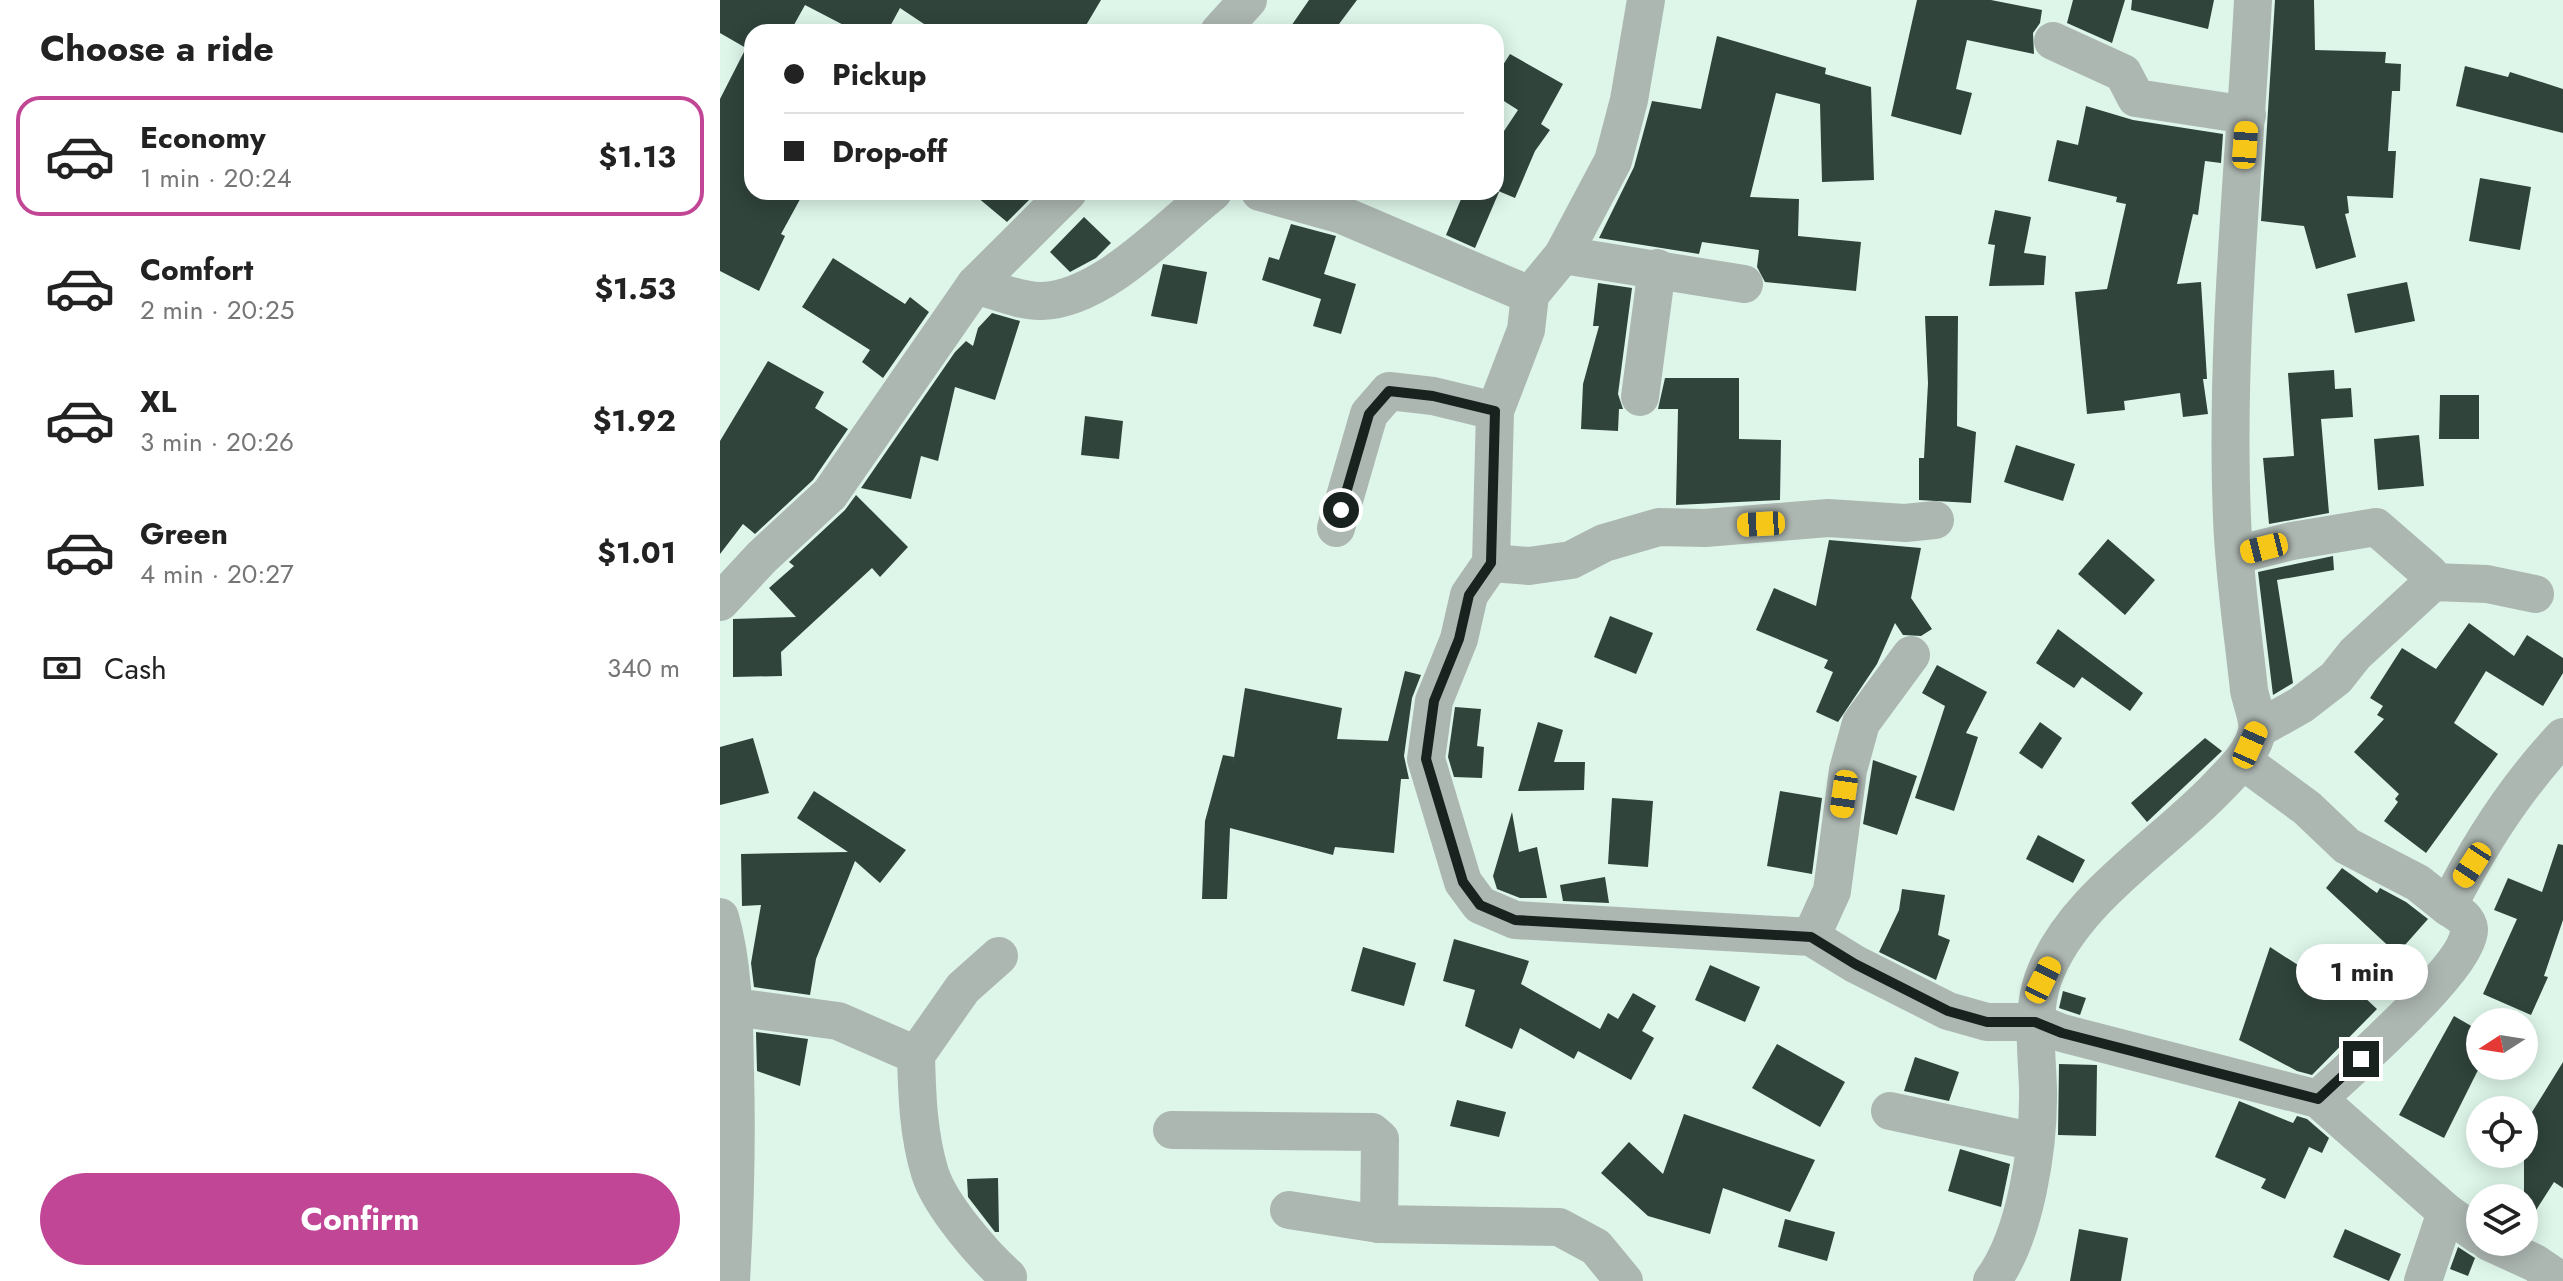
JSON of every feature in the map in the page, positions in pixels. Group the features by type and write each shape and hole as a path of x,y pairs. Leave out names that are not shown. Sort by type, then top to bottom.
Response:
{"street":[{"path":"1226,24 1248,0"},
{"path":"1646,0 1629,100 1613,161 1563,255 1530,295 1526,330 1495,411 1491,563 1469,595 1459,639 1434,701 1426,759 1463,882 1480,905 1515,920 1811,937 1855,964 1948,1011 1987,1022 2035,1022 2062,1033 2318,1099 2466,1226"},
{"path":"2253,0 2232,348 2236,555 2250,696 2250,745 2307,808 2347,846 2418,883 2466,920 2469,929 2439,983 2318,1099"},
{"path":"2053,41 2123,73 2136,98 2247,115"},
{"path":"720,602 762,557 830,494 975,285 1060,200"},
{"path":"975,285 1041,301 1080,292 1128,264 1204,200"},
{"path":"1289,200 1342,215 1530,295"},
{"path":"1563,255 1744,284"},
{"path":"1640,397 1657,268"},
{"path":"1336,528 1369,414 1389,391 1433,396 1495,411"},
{"path":"1491,563 1529,566 1571,560 1604,543 1659,527 1705,528 1828,518 1905,523 1935,520"},
{"path":"2236,555 2292,541 2376,527 2429,573 2433,582"},
{"path":"1992,1281 2008,1256 2033,1173 2035,1022 2043,980 2064,939 2091,904 2192,815 2250,745 2336,678 2355,654 2433,582 2487,584 2535,594"},
{"path":"1811,937 1832,891 1848,770 1861,723 1911,655"},
{"path":"2448,907 2515,792 2563,737"},
{"path":"720,917 727,944 734,1007 737,1167 731,1281"},
{"path":"999,956 963,988 916,1055 918,1117 930,1176 980,1251 1008,1277"},
{"path":"734,1007 838,1021 916,1055"},
{"path":"1890,1111 2035,1142"},
{"path":"1172,1130 1372,1132 1380,1139 1379,1224"},
{"path":"1289,1210 1379,1224 1559,1227 1596,1247 1624,1281"},
{"path":"2423,1281 2446,1212"},
{"path":"2512,1256 2543,1275"}],"building":[{"path":"720,0 1101,0 1087,24 924,24 900,8 891,24 842,24 805,5 794,24 744,24 744,47 720,33"},
{"path":"1309,0 1357,0 1339,24 1292,24"},
{"path":"1917,0 1991,0 2042,10 2040,23 2033,33 2034,54 1967,40 1956,89 1972,93 1961,135 1891,116"},
{"path":"2073,0 2125,0 2112,43 2067,23"},
{"path":"2132,0 2214,0 2208,29 2131,10"},
{"path":"2275,0 2314,0 2315,50 2386,52 2385,63 2401,64 2400,91 2392,91 2388,151 2396,151 2393,198 2347,196 2349,213 2345,214 2356,257 2316,269 2304,226 2261,221"},
{"path":"1717,36 1826,68 1825,74 1871,87 1874,180 1822,182 1820,104 1776,93 1750,197 1799,199 1798,236 1861,242 1856,291 1765,282 1757,267 1759,250 1702,242 1699,254 1599,238 1634,167 1652,101 1701,109"},
{"path":"744,52 744,200 800,200 781,234 785,236 759,291 720,271 720,99"},
{"path":"1510,54 1563,84 1541,124 1550,130 1535,151 1515,198 1504,193 1504,131 1518,110 1504,101 1504,63"},
{"path":"2465,66 2508,77 2510,72 2563,89 2563,133 2456,106"},
{"path":"2086,106 2133,120 2223,134 2221,163 2205,161 2198,215 2193,214 2177,284 2201,282 2207,379 2203,379 2208,414 2183,417 2180,393 2124,401 2125,410 2087,414 2075,292 2107,289 2126,204 2116,202 2117,197 2048,181 2057,140 2078,145"},
{"path":"2480,178 2531,187 2520,250 2469,241"},
{"path":"981,200 1029,200 1007,222"},
{"path":"1461,200 1496,200 1475,248 1446,235"},
{"path":"1995,210 2031,217 2024,253 2046,256 2044,285 1989,286 1995,245 1988,244"},
{"path":"1084,217 1111,243 1096,258 1070,272 1050,252"},
{"path":"1291,224 1336,236 1324,274 1356,284 1341,334 1313,326 1321,299 1262,280 1269,257 1279,260"},
{"path":"833,258 905,304 910,297 929,312 883,378 862,362 870,350 802,307"},
{"path":"1163,264 1207,272 1197,324 1151,316"},
{"path":"2407,282 2415,321 2355,333 2347,294"},
{"path":"1598,283 1632,288 1618,394 1623,409 1619,409 1618,431 1581,429 1583,384 1599,326 1593,326"},
{"path":"992,313 1020,321 995,400 955,387 938,461 921,456 911,499 861,488 955,352 966,341 973,346 978,328"},
{"path":"1925,316 1958,316 1957,426 1976,432 1971,503 1919,500 1919,458 1924,458 1928,383"},
{"path":"768,361 824,392 815,408 848,429 813,480 755,534 743,524 720,554 720,441"},
{"path":"2334,370 2335,389 2351,388 2353,417 2321,419 2329,513 2269,524 2263,458 2294,456 2288,373"},
{"path":"1665,378 1739,378 1739,439 1781,440 1780,500 1676,505 1678,409 1658,409"},
{"path":"2440,395 2479,395 2479,439 2439,439"},
{"path":"1085,416 1123,421 1119,459 1081,455"},
{"path":"2419,435 2424,486 2378,490 2374,439"},
{"path":"2016,445 2075,464 2063,501 2004,482"},
{"path":"856,495 908,547 880,577 872,568 781,652 782,676 733,677 733,619 796,617 769,588 794,566 789,562 845,510"},
{"path":"2108,539 2155,580 2125,615 2078,574"},
{"path":"1829,540 1921,548 1911,598 1932,629 1921,636 1903,635 1895,623 1877,664 1838,722 1816,712 1833,672 1824,668 1828,660 1756,630 1774,588 1816,606"},
{"path":"2333,556 2334,570 2277,580 2293,683 2273,695 2258,572"},
{"path":"1610,616 1653,633 1636,674 1594,657"},
{"path":"2469,623 2514,656 2527,635 2563,658 2563,673 2543,706 2486,671 2454,723 2498,754 2426,853 2384,821 2398,802 2395,799 2399,794 2354,752 2384,719 2377,715 2383,706 2370,698 2402,648 2436,669"},
{"path":"2058,629 2143,693 2130,711 2082,677 2074,688 2036,663"},
{"path":"1937,665 1987,692 1966,733 1978,737 1954,811 1915,798 1945,706 1922,693"},
{"path":"1405,671 1421,675 1412,698 1404,756 1409,779 1401,779 1394,853 1335,847 1333,855 1230,828 1227,899 1202,899 1205,821 1223,755 1234,757 1233,764 1245,688 1342,708 1337,739 1388,741"},
{"path":"1455,707 1481,709 1477,746 1484,747 1482,778 1454,777 1448,757"},
{"path":"1538,722 1563,730 1554,762 1585,762 1584,790 1518,791"},
{"path":"2040,722 2062,738 2042,769 2019,753"},
{"path":"753,738 769,793 720,805 720,747"},
{"path":"2205,738 2222,751 2147,822 2131,803"},
{"path":"1873,760 1917,776 1897,835 1863,824"},
{"path":"814,791 906,850 880,883 855,861 816,959 810,995 754,987 751,963 761,905 742,906 741,854 848,852 797,818"},
{"path":"1780,791 1822,798 1812,874 1767,866"},
{"path":"1612,798 1653,801 1648,867 1608,864"},
{"path":"1512,812 1519,852 1537,847 1547,898 1520,898 1497,889 1493,876"},
{"path":"2038,835 2085,860 2073,883 2026,859"},
{"path":"2558,844 2563,845 2563,920 2544,976 2548,977 2534,1008 2515,1008 2483,994 2517,919 2494,910 2508,878 2542,892"},
{"path":"2342,868 2377,893 2380,888 2428,919 2397,954 2326,888"},
{"path":"1605,877 1609,903 1563,901 1560,885"},
{"path":"1902,889 1945,895 1938,935 1950,940 1936,980 1879,952 1899,910"},
{"path":"1454,939 1529,961 1521,984 1600,1029 1608,1013 1618,1019 1633,993 1656,1006 1642,1031 1654,1038 1631,1080 1578,1051 1574,1059 1520,1028 1512,1049 1465,1026 1475,990 1443,981"},
{"path":"1363,947 1416,963 1404,1006 1351,991"},
{"path":"2270,947 2324,982 2335,970 2377,1009 2312,1075 2297,1071 2239,1040"},
{"path":"1710,965 1760,987 1745,1022 1695,1000"},
{"path":"2063,991 2086,998 2080,1015 2059,1008"},
{"path":"2454,1016 2466,1023 2466,1080 2473,1080 2444,1138 2399,1115"},
{"path":"756,1032 808,1039 800,1086 757,1071"},
{"path":"1777,1044 1845,1082 1820,1127 1752,1088"},
{"path":"1915,1057 1959,1072 1949,1101 1904,1091"},
{"path":"2563,1062 2563,1188 2554,1182 2538,1207 2538,1184 2524,1184 2524,1168 2538,1168 2538,1102"},
{"path":"2059,1064 2097,1065 2096,1136 2058,1135"},
{"path":"1457,1100 1506,1112 1499,1137 1450,1126"},
{"path":"2239,1101 2293,1123 2297,1116 2307,1119 2329,1138 2322,1153 2309,1147 2285,1199 2261,1188 2266,1179 2215,1157"},
{"path":"1684,1114 1815,1160 1790,1212 1723,1188 1710,1234 1648,1216 1601,1173 1629,1142 1663,1174"},
{"path":"1960,1149 2010,1164 2001,1207 1948,1191"},
{"path":"998,1178 999,1232 995,1232 968,1197 967,1179"},
{"path":"1785,1219 1835,1232 1827,1261 1778,1247"},
{"path":"2079,1229 2128,1238 2121,1281 2070,1281"},
{"path":"2345,1229 2401,1254 2389,1281 2333,1257"},
{"path":"2458,1247 2466,1252 2466,1256 2475,1258 2468,1276 2450,1269"}],"route":[{"path":"1341,510 1369,414 1389,391 1433,396 1495,411 1491,563 1469,595 1459,639 1434,701 1426,759 1463,882 1480,905 1515,920 1590,927 1811,937 1855,964 1948,1011 1987,1022 2035,1022 2062,1033 2318,1099 2361,1059"}]}
